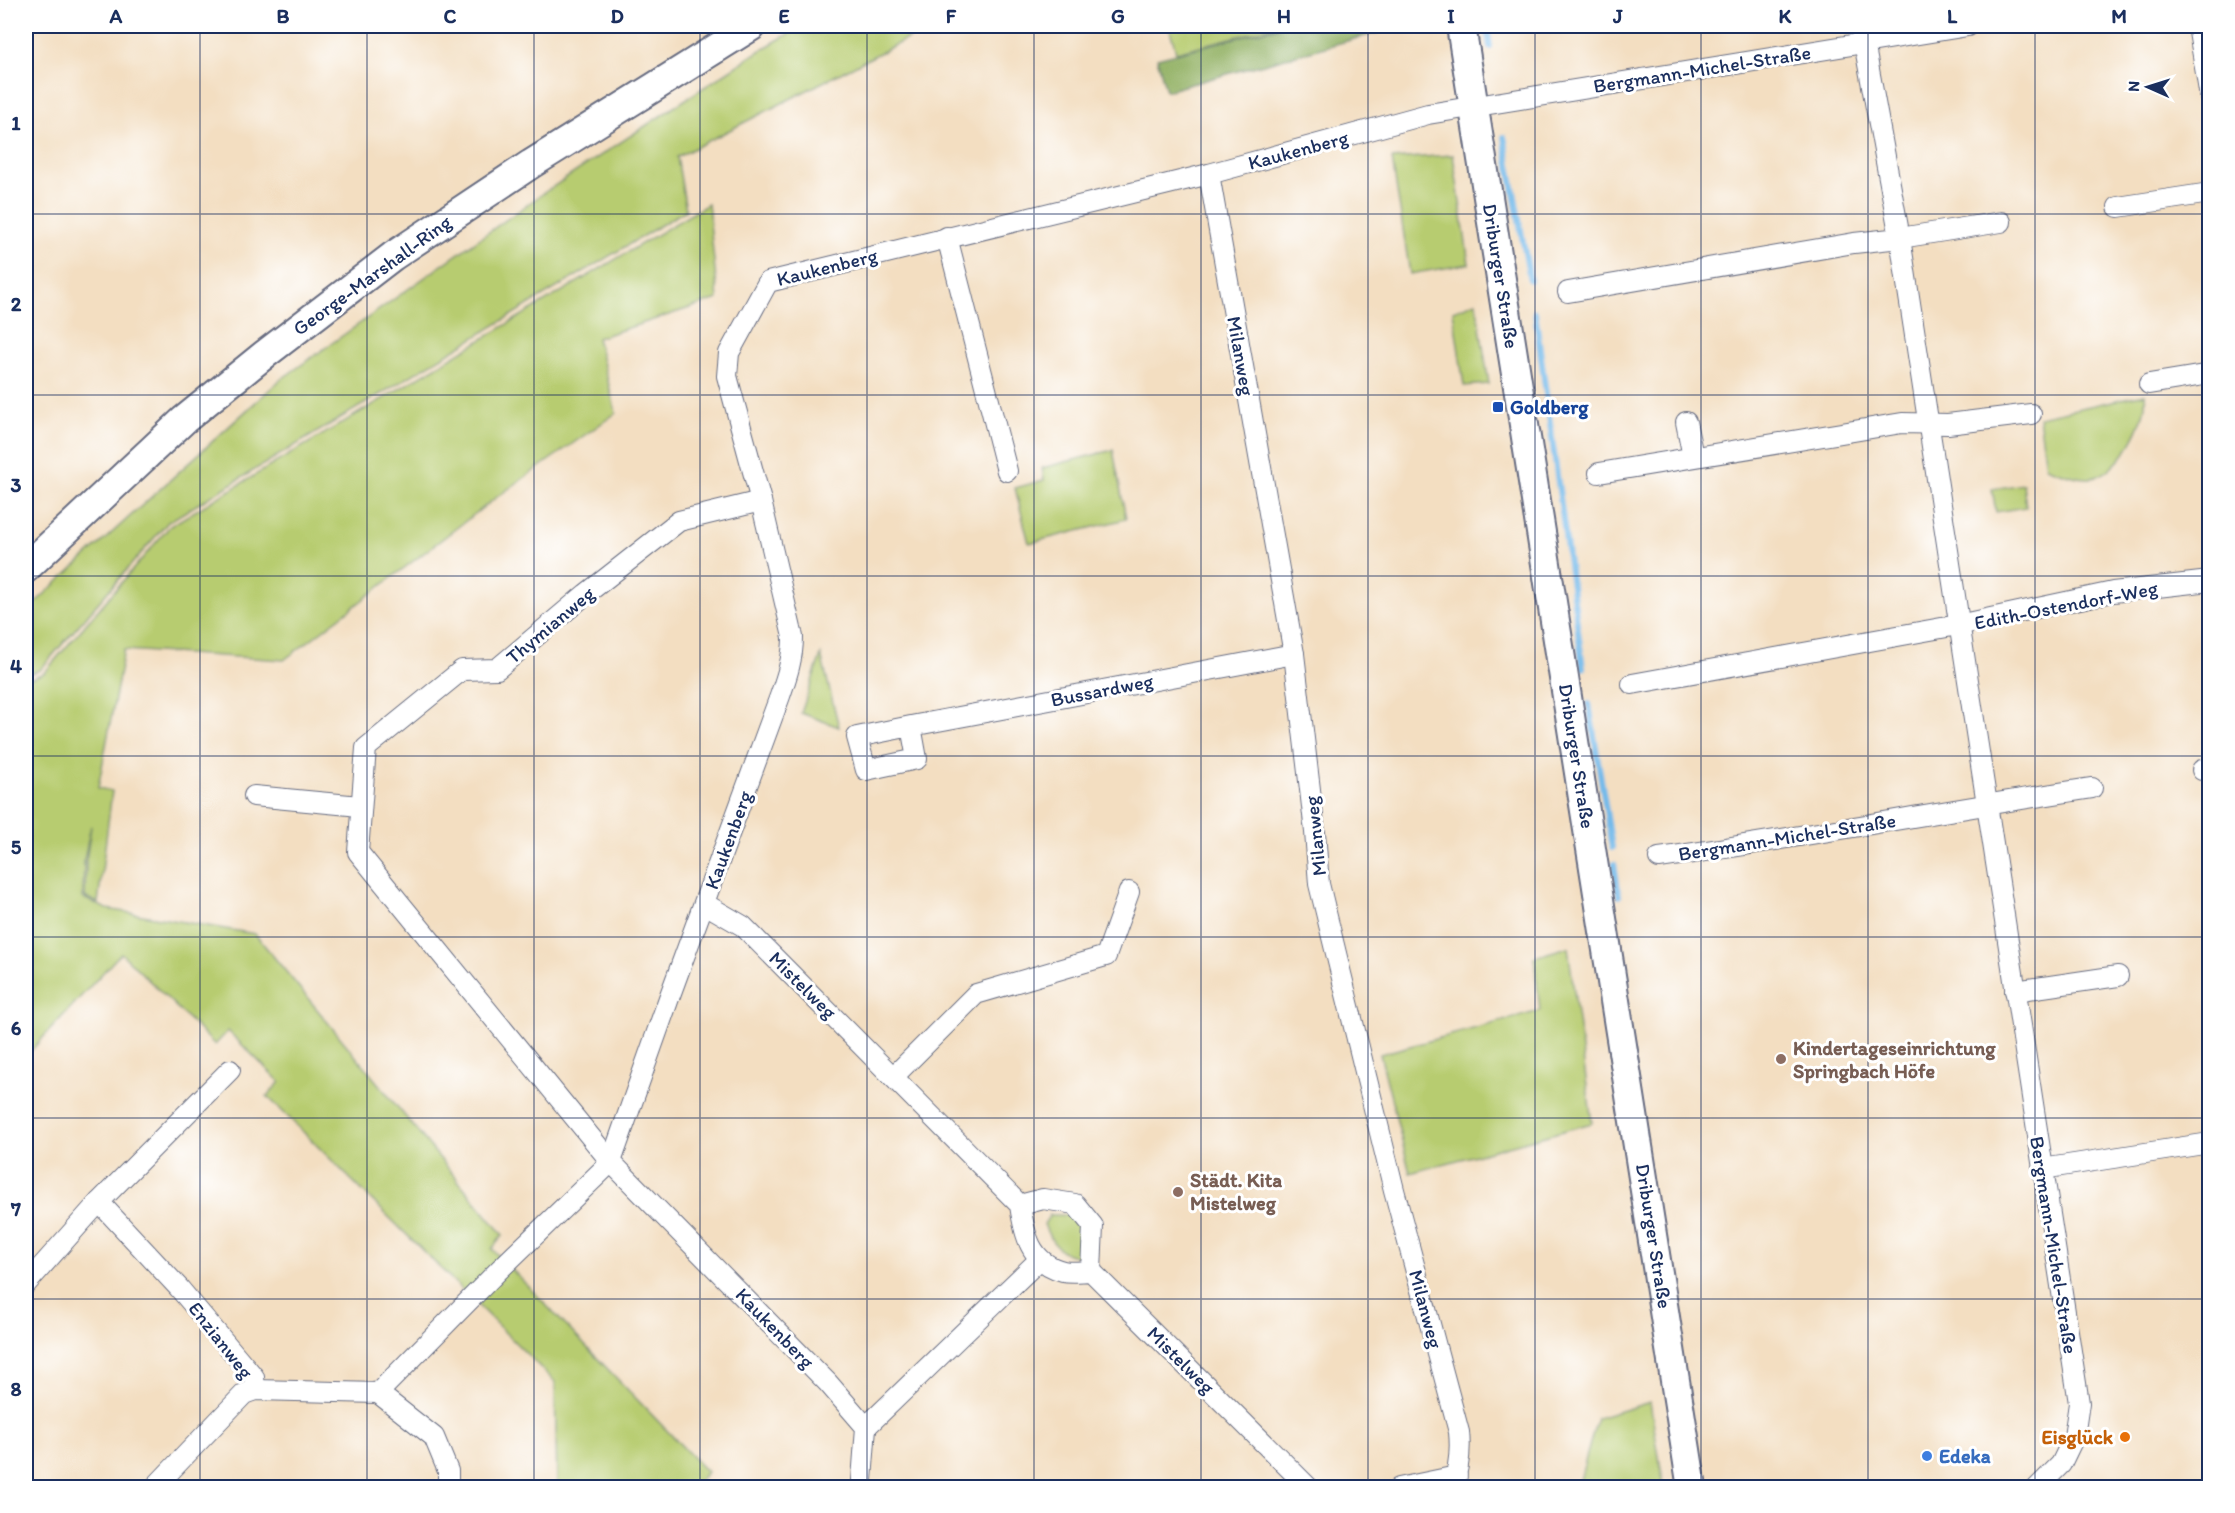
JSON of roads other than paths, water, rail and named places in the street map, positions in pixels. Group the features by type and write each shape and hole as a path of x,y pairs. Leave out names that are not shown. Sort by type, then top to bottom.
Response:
{"main road":[{"name":"George-Marshall-Ring","path":"26,568 184,420 393,256 531,164 752,26"},
{"name":"Driburger Straße","path":"1461,26 1692,1488"}],"street":[{"path":"1863,34 1968,26"},
{"path":"2198,26 2210,97"},
{"name":"Bergmann-Michel-Straße","path":"1474,106 1692,72 1863,34 1900,238 2079,1403 2074,1437 2061,1464 2037,1488"},
{"name":"Kaukenberg","path":"866,1427 828,1383 611,1162 790,667 793,651 793,637 761,501 728,376 729,353 768,282 1209,174 1428,114 1474,106"},
{"name":"Milanweg","path":"1209,174 1294,654 1314,821 1319,884 1394,1190 1459,1431 1461,1448 1454,1482"},
{"path":"2118,207 2210,193"},
{"path":"1568,292 1854,243 2001,222"},
{"path":"947,237 1007,471"},
{"path":"2149,384 2210,374"},
{"path":"1599,473 1902,423 1948,424 2031,414"},
{"path":"1686,422 1693,457"},
{"name":"Thymianweg","path":"611,1162 358,852 366,748 462,670 497,669 678,521 761,501"},
{"name":"Edith-Ostendorf-Weg","path":"1958,625 2113,592 2210,581"},
{"path":"1632,684 1958,625"},
{"name":"Bussardweg","path":"911,726 1294,654"},
{"name":"Bergmann-Michel-Straße","path":"1659,858 1771,842 1986,804 2092,788"},
{"path":"254,796 360,806"},
{"path":"894,1076 976,994 1106,956 1129,892"},
{"name":"Mistelweg","path":"705,904 744,926 1020,1205"},
{"path":"2015,991 2118,976"},
{"path":"26,1284 99,1202 230,1070"},
{"path":"2042,1169 2210,1143"},
{"path":"448,1488 448,1471 434,1437 378,1393 499,1270 611,1162"},
{"path":"1043,1199 1075,1204 1093,1226 1092,1272 1063,1271 1039,1260 1024,1233 1020,1205 1043,1199"},
{"name":"Enzianweg","path":"99,1202 179,1288 254,1377 255,1390 378,1393"},
{"path":"863,1488 866,1427 1039,1260"},
{"name":"Mistelweg","path":"1092,1272 1309,1488"},
{"path":"154,1488 244,1394 255,1390"},
{"path":"1399,1488 1454,1482"}],"waterway":[{"path":"1487,26 1490,47"},
{"path":"1504,137 1530,280"},
{"path":"1535,312 1583,668"},
{"path":"1589,704 1612,848"},
{"path":"1614,864 1619,896"}],"place":[{"name":"Goldberg","path":"1498,407"},
{"name":"Kindertageseinrichtung Springbach Höfe","path":"1781,1059"},
{"name":"Städt. Kita Mistelweg","path":"1178,1192"},
{"name":"Eisglück","path":"2125,1437"},
{"name":"Edeka","path":"1927,1456"}]}
